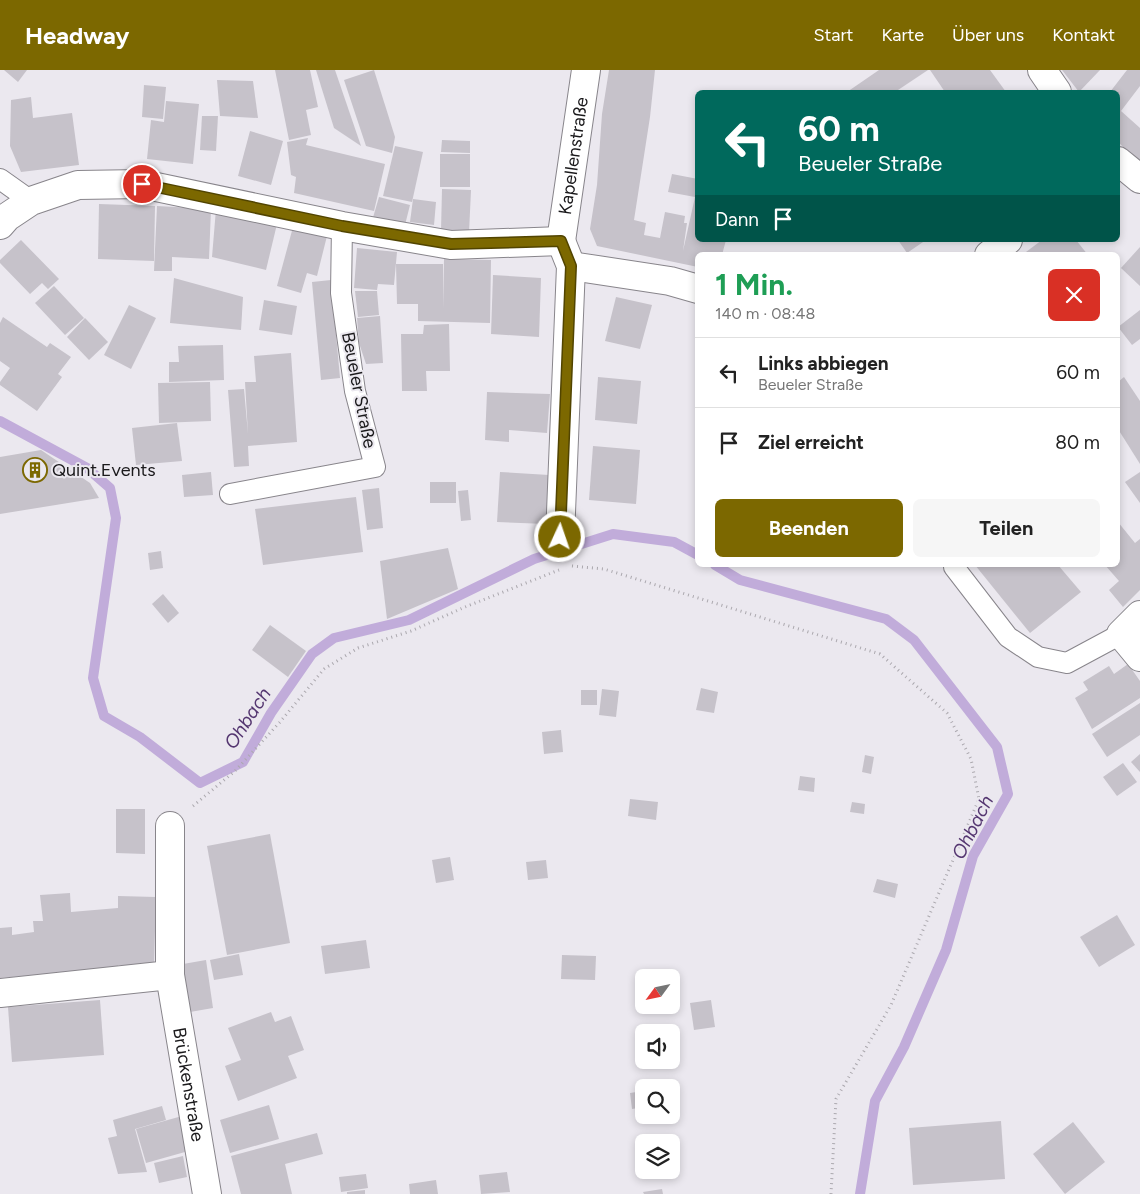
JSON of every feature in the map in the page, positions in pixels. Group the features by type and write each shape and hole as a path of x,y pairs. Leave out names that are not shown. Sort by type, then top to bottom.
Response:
{"street":[{"name":"Kapellenstraße","path":"561,241 586,70"},
{"path":"1042,70 1056,90"},
{"path":"1120,163 1140,179"},
{"path":"0,225 7,217 31,201 78,186 142,184 342,226 451,244 561,241 571,266 560,537"},
{"path":"993,252 1005,242"},
{"path":"571,266 670,281 695,288"},
{"path":"1131,624 1140,657"},
{"name":"Brückenstraße","path":"170,826 170,975 207,1194"},
{"path":"0,993 170,975"}],"lane":[{"path":"0,179 31,201"},
{"name":"Beueler Straße","path":"230,494 375,466 356,391 341,293 342,226"},
{"path":"954,567 1008,637 1038,657 1067,664 1131,624"}],"path":[{"path":"568,566 604,569 880,654 947,713 971,759 979,799 891,1005 836,1099 831,1194"},
{"path":"170,826 235,771 280,722 324,669 358,648 411,631 465,607 559,570"}],"building":[{"path":"4,70 27,70 18,82"},
{"path":"275,70 310,70 318,107 306,110 311,135 289,140"},
{"path":"316,70 335,70 361,146 334,128"},
{"path":"374,70 395,137 392,153 366,146 344,80"},
{"path":"609,70 655,70 650,117 634,220 646,223 644,235 660,238 665,212 685,216 684,223 687,223 683,251 695,197 695,242 725,242 723,252 695,252 695,266 597,246 590,229 597,185 602,114"},
{"path":"879,70 928,70 898,90 850,90"},
{"path":"930,70 990,70 1005,90 944,90"},
{"path":"1062,70 1100,70 1081,90 1077,90"},
{"path":"1127,70 1140,70 1140,86 1121,111 1140,128 1140,163 1120,144 1120,90 1112,90"},
{"path":"217,80 253,81 258,118 220,116"},
{"path":"144,85 166,87 163,119 142,117"},
{"path":"31,97 33,118 72,113 79,165 21,172 10,146 11,100"},
{"path":"166,101 199,104 193,164 147,159 151,120 164,122"},
{"path":"202,116 218,116 216,151 200,150"},
{"path":"250,131 283,141 271,185 238,176"},
{"path":"308,138 306,145 385,164 374,211 294,193 296,177 291,175 287,142"},
{"path":"442,140 470,141 470,153 441,152"},
{"path":"395,146 423,152 412,202 383,196"},
{"path":"440,154 470,154 470,187 440,187"},
{"path":"672,174 695,178 695,197 668,192"},
{"path":"442,189 471,190 469,233 441,231"},
{"path":"379,197 410,205 404,229 372,221"},
{"path":"413,199 436,202 434,225 410,222"},
{"path":"99,204 155,206 154,261 98,259"},
{"path":"157,206 211,209 209,259 172,257 172,271 154,271"},
{"path":"216,209 277,224 266,270 212,257"},
{"path":"293,227 327,236 317,276 307,273 301,293 277,286"},
{"path":"21,240 59,279 48,289 42,283 30,294 0,263 0,260"},
{"path":"899,242 923,242 908,252 906,252"},
{"path":"1039,242 1078,242 1086,252 1026,252"},
{"path":"1140,247 1140,286 1121,268"},
{"path":"357,248 397,252 394,285 378,284 377,290 354,288"},
{"path":"444,259 491,260 490,323 418,321 418,304 397,304 396,264 443,264 443,309"},
{"path":"493,275 541,278 539,337 491,334"},
{"path":"174,278 243,297 241,330 170,323"},
{"path":"331,280 340,378 321,380 312,282"},
{"path":"54,286 84,318 65,335 35,303"},
{"path":"355,291 377,291 379,315 358,317"},
{"path":"616,297 652,305 640,349 605,341"},
{"path":"264,300 297,306 292,335 259,330"},
{"path":"129,305 156,318 131,369 104,355"},
{"path":"1140,310 1140,339 1132,345 1120,330 1120,325"},
{"path":"380,316 383,363 366,364 359,343 357,318"},
{"path":"3,317 47,347 50,343 71,357 58,374 62,377 37,411 0,385 0,382 10,368 0,361 0,323"},
{"path":"85,318 108,342 89,360 67,337"},
{"path":"449,324 450,371 426,371 427,391 402,391 401,334 423,334 424,325"},
{"path":"223,345 224,380 169,382 169,362 179,362 178,346"},
{"path":"291,353 297,442 248,446 249,466 234,467 228,390 244,389 248,434 245,382 256,382 254,356"},
{"path":"598,377 641,381 637,424 595,420"},
{"path":"1124,377 1140,401 1140,464 1120,432 1120,380"},
{"path":"210,382 211,421 159,423 158,383"},
{"path":"487,392 550,394 547,433 509,430 509,442 485,440"},
{"path":"177,423 182,461 136,465 132,428"},
{"path":"593,446 640,450 636,504 589,500"},
{"name":"Quint.Events","path":"41,450 90,483 99,498 0,514 0,457"},
{"path":"211,472 213,495 184,497 182,475"},
{"path":"500,472 549,475 546,524 497,522"},
{"path":"1140,472 1140,503 1125,482"},
{"path":"430,482 456,482 456,503 430,503"},
{"path":"379,488 383,528 367,530 362,490"},
{"path":"468,490 471,520 461,521 458,491"},
{"path":"356,497 363,552 263,565 255,509"},
{"path":"1120,524 1135,543 1140,539 1140,590 1123,607 1109,590 1119,581 1107,567 1120,567"},
{"path":"448,548 458,589 387,619 380,561"},
{"path":"161,551 163,568 150,570 148,553"},
{"path":"977,567 1060,567 1081,592 1030,633"},
{"path":"163,594 179,613 168,623 152,604"},
{"path":"270,625 306,651 288,677 252,650"},
{"path":"1128,664 1140,681 1140,698 1092,729 1075,698 1088,690 1083,682 1109,666 1114,674"},
{"path":"701,688 718,692 714,713 696,710"},
{"path":"602,689 619,691 616,717 599,715"},
{"path":"581,690 597,690 597,705 581,705"},
{"path":"1140,703 1140,735 1107,757 1092,734"},
{"path":"561,730 563,752 544,754 542,732"},
{"path":"1140,754 1140,772 1131,762"},
{"path":"865,755 874,757 871,774 862,772"},
{"path":"1123,763 1137,782 1117,796 1103,777"},
{"path":"800,776 815,778 814,792 798,790"},
{"path":"630,799 658,802 656,820 628,816"},
{"path":"852,802 865,804 864,814 850,812"},
{"path":"116,809 145,809 145,854 116,853"},
{"path":"270,834 290,943 227,955 207,846"},
{"path":"450,857 454,880 436,883 432,860"},
{"path":"546,860 548,878 528,880 526,862"},
{"path":"877,879 898,884 895,898 873,892"},
{"path":"70,893 71,912 118,908 118,896 156,897 154,965 118,965 119,968 0,978 0,928 12,927 12,935 34,932 33,921 43,921 40,895"},
{"path":"1117,915 1135,945 1099,967 1080,937"},
{"path":"366,940 370,968 325,974 321,946"},
{"path":"239,954 243,975 214,980 210,960"},
{"path":"562,955 596,956 595,980 561,979"},
{"path":"206,960 213,1008 190,1012 183,964"},
{"path":"100,1000 104,1055 12,1062 8,1007"},
{"path":"711,1000 715,1027 694,1030 690,1003"},
{"path":"271,1012 275,1022 291,1016 304,1050 288,1056 297,1078 238,1101 225,1066 241,1060 228,1028"},
{"path":"635,1092 635,1108 632,1109 630,1093"},
{"path":"269,1105 279,1139 230,1153 220,1120"},
{"path":"162,1106 166,1120 135,1129 147,1172 118,1174 108,1138 117,1136 113,1120"},
{"path":"182,1116 192,1150 146,1163 136,1129"},
{"path":"1001,1121 1005,1179 913,1185 909,1128"},
{"path":"1073,1122 1105,1162 1065,1194 1033,1154"},
{"path":"317,1133 323,1154 285,1164 292,1194 241,1194 231,1156"},
{"path":"183,1156 187,1177 159,1183 154,1163"},
{"path":"507,1172 510,1192 481,1194 479,1175"},
{"path":"366,1174 368,1188 341,1192 339,1177"},
{"path":"436,1180 438,1194 410,1194 409,1184"},
{"path":"662,1189 663,1194 644,1194 643,1192"},
{"path":"365,1190 365,1194 347,1194 347,1192"}],"waterway":[{"name":"Ohbach","path":"0,421 87,468 110,488 116,518 93,678 104,716 140,737 200,783 243,762 271,713 312,654 334,638 409,620 534,559 613,534 674,542 695,553"},
{"name":"Ohbach","path":"718,567 740,580 886,619 914,640 997,747 1008,794 973,856 946,950 904,1047 875,1101 860,1194"}],"place":[{"name":"Quint.Events","path":"35,470"}],"route":[{"path":"142,184 342,226 451,244 561,241 571,266 560,537"}]}
